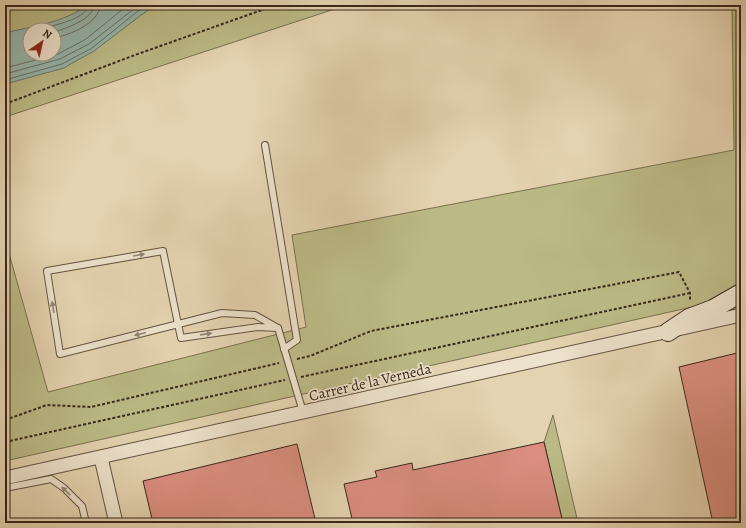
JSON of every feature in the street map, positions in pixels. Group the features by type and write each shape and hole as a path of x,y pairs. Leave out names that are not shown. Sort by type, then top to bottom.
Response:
{"street":[{"path":"668,332 689,318 713,309 741,293"},
{"name":"Carrer de la Verneda","path":"5,478 102,458 741,315"},
{"path":"102,458 116,523"}],"lane":[{"path":"265,145 298,340 284,349"},
{"path":"278,328 258,327 181,338 178,324 163,251 47,271 60,354 178,324 222,313 255,315 278,328 304,413"},
{"path":"5,488 51,479 64,488 82,506 86,523"}],"path":[{"path":"5,104 135,55 276,5"},
{"path":"5,420 47,405 91,407 310,356 371,331 679,272 690,293 689,318"},
{"path":"5,442 293,378 690,293"}],"shaded area":[{"path":"5,5 88,5 69,16 51,22 22,22 22,29 5,33"},
{"path":"156,5 347,5 5,117 5,84 63,68 94,51"},
{"path":"732,5 741,5 741,296 5,461 5,239 48,392 306,327 292,235 734,150"},
{"path":"553,415 578,523 563,523 544,442"}],"water":[{"path":"88,5 156,5 94,51 64,68 5,84 5,33 22,29 22,62 62,62 62,22 51,22 69,16"}],"building":[{"path":"741,352 741,523 713,523 679,367"},
{"path":"544,442 563,523 353,523 344,484 377,477 375,471 412,463 413,470"},
{"path":"297,444 316,523 153,523 143,481"}]}
